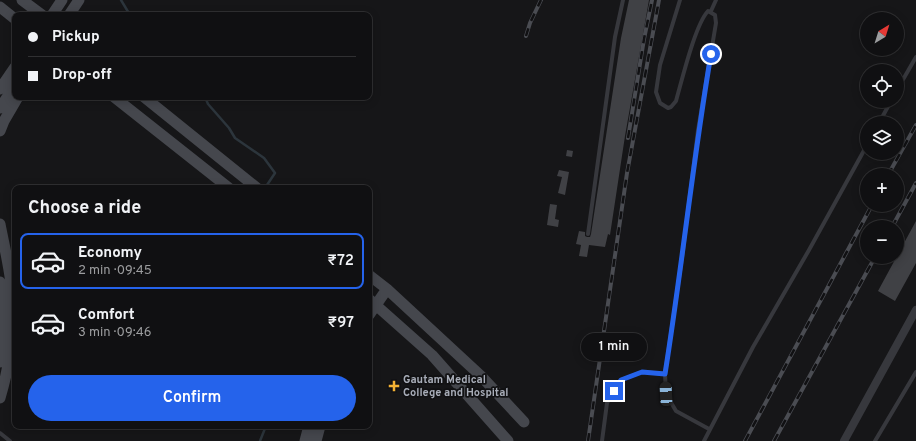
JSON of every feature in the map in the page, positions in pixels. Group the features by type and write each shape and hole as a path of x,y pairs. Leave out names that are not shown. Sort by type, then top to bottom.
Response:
{"main road":[{"path":"22,0 38,12"},
{"path":"54,12 62,0"},
{"path":"71,12 79,0"},
{"path":"0,7 12,17"},
{"path":"0,89 12,71"},
{"path":"0,108 12,90"},
{"path":"0,131 16,100"},
{"path":"118,100 225,185"},
{"path":"148,100 253,185"},
{"path":"0,224 10,274 12,298"},
{"path":"373,279 387,289 481,376 524,422"},
{"path":"0,282 3,298 0,362"},
{"path":"387,289 372,302 432,355 508,441"},
{"path":"0,398 8,370 12,340"},
{"path":"305,441 308,429"},
{"path":"316,441 319,429"}],"street":[{"path":"844,441 916,310"}],"lane":[{"path":"588,234 615,37 623,0"},
{"path":"680,0 660,65 656,92 660,103 668,108 671,107 676,101 698,28 704,15 710,11 716,0"},
{"path":"709,429 676,411 666,394 665,374 683,251 698,130 716,23 715,15 710,11"},
{"path":"904,78 916,57"},
{"path":"704,441 753,347 860,158"},
{"path":"602,441 607,402 621,380 642,372 665,374"},
{"path":"875,441 916,372"},
{"path":"0,433 10,441"}],"building":[{"path":"629,0 649,0 625,136 610,235 608,234 605,247 589,245 587,257 579,256 581,245 576,244 579,231 585,232 585,236 587,237 590,237 591,234 621,38"},
{"path":"567,150 573,151 572,157 566,156"},
{"path":"559,170 569,172 565,195 558,193 562,177 557,176"},
{"path":"550,204 557,205 555,219 559,220 558,227 547,225"},
{"path":"916,221 916,263 895,301 878,291 893,264 904,264 904,243"}],"waterway":[{"path":"121,0 128,12"},
{"path":"206,100 229,128 235,138 264,158 275,173 267,185"},
{"path":"260,441 265,429"}],"railway":[{"path":"526,36 530,23 541,0"},
{"path":"628,138 652,0"},
{"path":"588,441 627,173 659,0"},
{"path":"892,168 916,125"},
{"path":"896,220 916,183"},
{"path":"745,441 868,212"},
{"path":"774,441 871,264"}],"place":[{"name":"Gautam Medical College and Hospital","path":"394,386"}],"route":[{"path":"614,391 621,380 642,372 665,374 683,251 698,130 711,54"}]}
